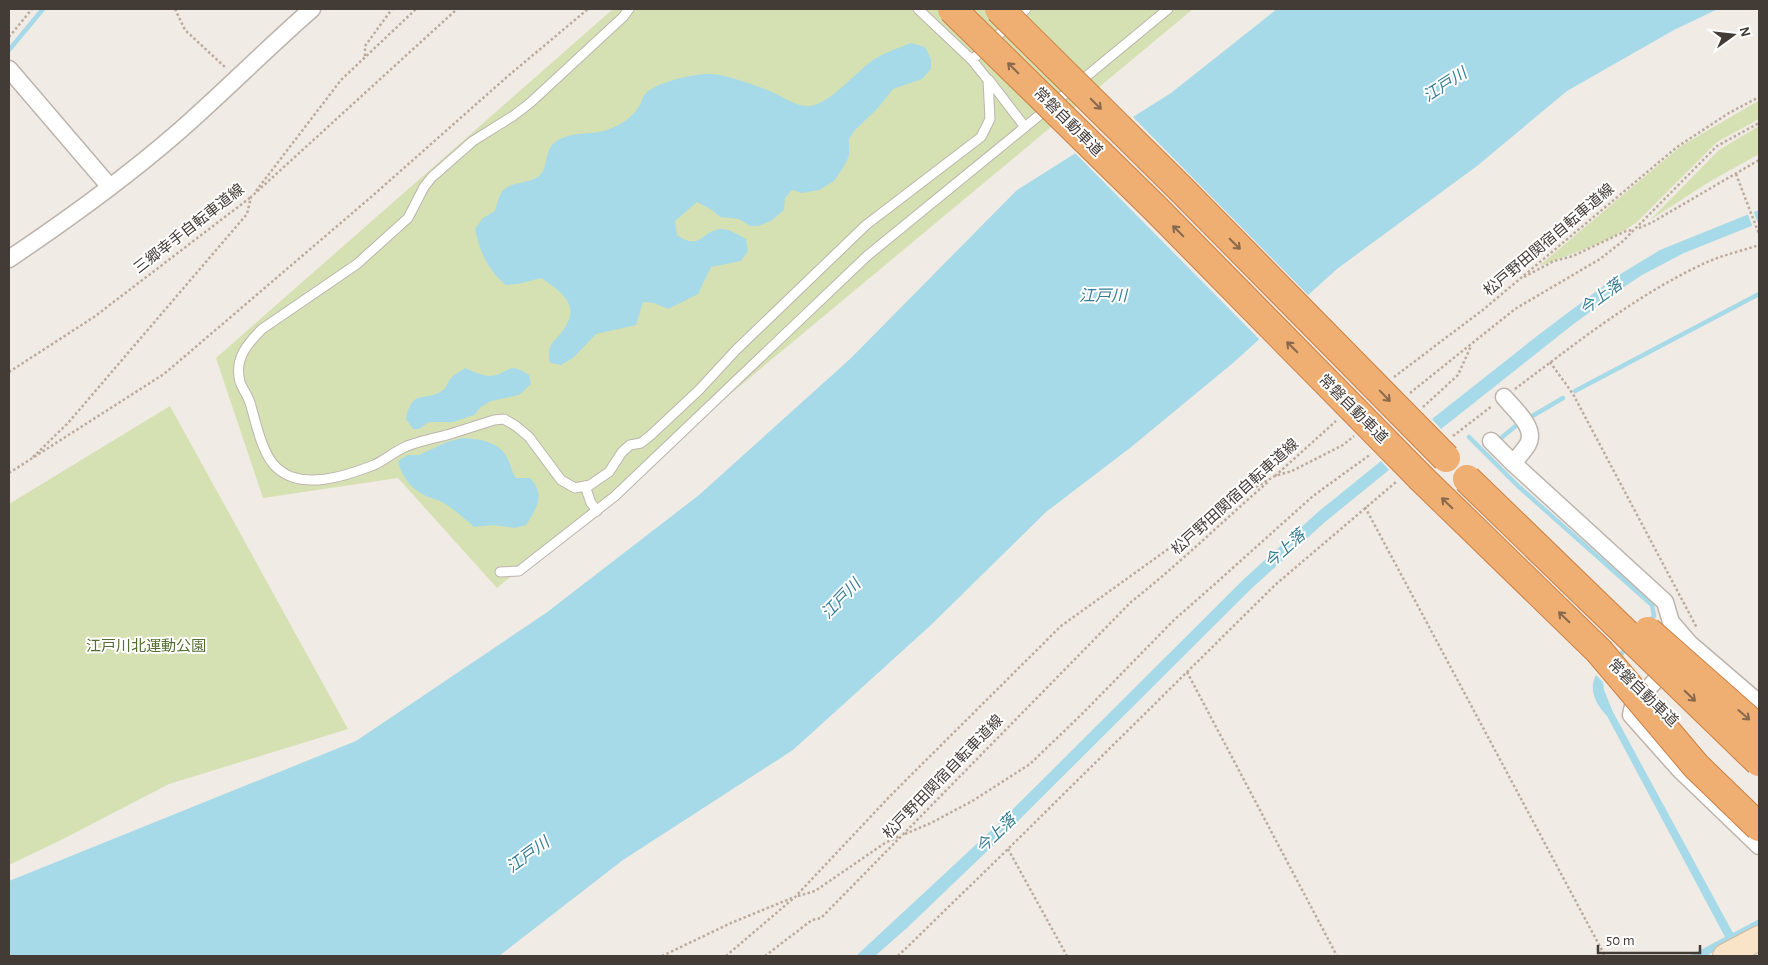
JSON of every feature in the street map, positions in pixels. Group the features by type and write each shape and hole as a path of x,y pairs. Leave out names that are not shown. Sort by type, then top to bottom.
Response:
{"highway":[{"name":"常磐自動車道","path":"952,9 1163,216 1422,479 1759,805"},
{"name":"常磐自動車道","path":"999,9 1181,189 1467,479 1759,762"},
{"path":"1467,479 1650,632 1759,729"},
{"path":"1599,651 1696,766 1759,827"}],"street":[{"path":"9,258 84,207 176,134 312,9"},
{"path":"9,69 110,187"},
{"path":"1504,397 1527,425 1530,436 1529,443 1513,463"},
{"path":"1491,442 1665,602 1671,622 1694,637 1759,703"},
{"path":"1694,637 1633,706 1631,715 1680,770 1759,846"},
{"path":"1725,956 1759,938"}],"lane":[{"path":"629,9 623,17 530,103 473,141 432,177 424,187 408,218 357,264 262,329 249,341 240,356 238,370 268,457 276,468 292,477 306,481 324,480 374,464 413,444 494,420 504,419 529,437 560,480 575,488 590,485 609,472 622,452 651,435 699,390 736,350 866,225 981,137 990,119 988,80"},
{"path":"921,12 933,9"},
{"path":"972,60 1026,9"},
{"path":"500,572 519,571 597,511 867,256 1168,9"},
{"path":"921,12 972,60 1025,127"},
{"path":"585,486 591,503 597,511"}],"path":[{"path":"9,37 32,9"},
{"path":"175,9 185,30 236,78"},
{"path":"365,57 365,46 392,9"},
{"name":"三郷幸手自転車道線","path":"9,372 94,317 251,197 340,80 416,9"},
{"path":"28,461 68,423 247,214 251,197 457,9"},
{"path":"9,473 164,374 588,9"},
{"name":"松戸野田関宿自転車道線","path":"1391,380 1484,309 1677,146 1759,97"},
{"path":"1421,408 1458,375 1472,344 1515,309 1600,258 1624,241 1717,146 1759,123"},
{"path":"1518,280 1554,262 1573,256 1626,231 1651,223 1759,160"},
{"path":"1736,174 1759,233"},
{"path":"1450,439 1604,323 1682,274 1707,261 1759,245"},
{"path":"1550,362 1573,394 1688,610 1694,637"},
{"name":"松戸野田関宿自転車道線","path":"765,956 812,920 821,918 1131,602 1169,572 1336,421"},
{"path":"662,956 731,923 795,897 815,891 885,843 931,823 974,800 1030,764 1174,620 1313,496 1374,451"},
{"path":"726,956 795,897 892,794 1061,626 1236,500 1274,476"},
{"path":"898,956 1275,585 1396,482"},
{"path":"1365,507 1605,956"},
{"path":"1187,672 1337,956"},
{"path":"1008,849 1067,956"}],"green space":[{"path":"613,9 1193,9 497,588 398,478 263,498 216,358"},
{"path":"1758,101 1759,119 1717,142 1637,222 1602,242 1539,266 1681,146"},
{"path":"1759,126 1759,154 1709,182 1650,220 1719,150"},
{"name":"江戸川北運動公園","path":"170,406 348,729 169,784 9,865 9,504"}],"water":[{"name":"江戸川","path":"1277,9 1718,9 1674,30 1567,91 1477,166 1337,269 1233,363 1130,448 1046,512 931,625 793,750 623,860 499,956 9,956 9,881 356,741 546,613 699,495 850,359 1017,190 1171,93"},
{"path":"911,43 925,47 931,59 931,69 922,79 893,89 878,108 855,130 849,139 849,156 834,181 819,190 802,193 792,190 785,198 784,210 771,221 758,226 750,226 739,219 720,217 697,202 675,221 677,235 691,241 696,241 713,231 723,229 730,231 746,239 748,251 741,261 711,267 698,294 668,309 654,303 643,302 636,325 596,334 573,358 561,365 550,363 549,352 552,343 561,333 570,315 570,307 567,301 562,294 541,278 506,285 485,260 475,229 483,218 495,211 500,195 505,189 515,184 532,180 541,174 549,150 554,143 575,134 605,131 616,126 633,114 645,94 650,90 666,82 694,75 724,76 759,87 800,105 810,106 818,104 834,94 873,60 887,52"},
{"name":"今上落","path":"1759,210 1759,223 1684,253 1642,275 1621,289 1441,429 1432,419 1614,278 1660,250"},
{"path":"465,368 488,376 516,368 529,375 531,384 519,395 491,401 481,407 474,415 453,422 429,422 419,429 413,429 406,419 412,403 420,397 430,396 443,390 452,377"},
{"path":"462,438 482,440 500,448 508,459 516,478 530,478 535,484 539,496 538,502 534,513 526,525 515,528 493,525 474,527 451,508 414,489 407,481 398,461 408,455 419,455 447,442"},
{"name":"今上落","path":"1381,461 1389,470 1325,522 1252,588 1005,834 908,927 875,956 856,956 997,825 1245,578 1318,512"},
{"path":"1596,675 1603,682 1604,690 1613,712 1733,933 1759,919 1759,928 1706,956 1689,956 1725,937 1607,716 1594,697 1593,686"}],"pier":[{"path":"1131,115 1310,297 1261,341 1073,151"},
{"path":"1753,210 1759,226 1753,228 1747,212"}],"waterway":[{"path":"9,50 43,9"},
{"path":"1575,391 1759,294"},
{"path":"1529,418 1563,398"},
{"path":"1500,439 1518,424"},
{"path":"1469,437 1518,486 1652,605 1654,616 1650,621"},
{"path":"1617,659 1628,646"}]}
